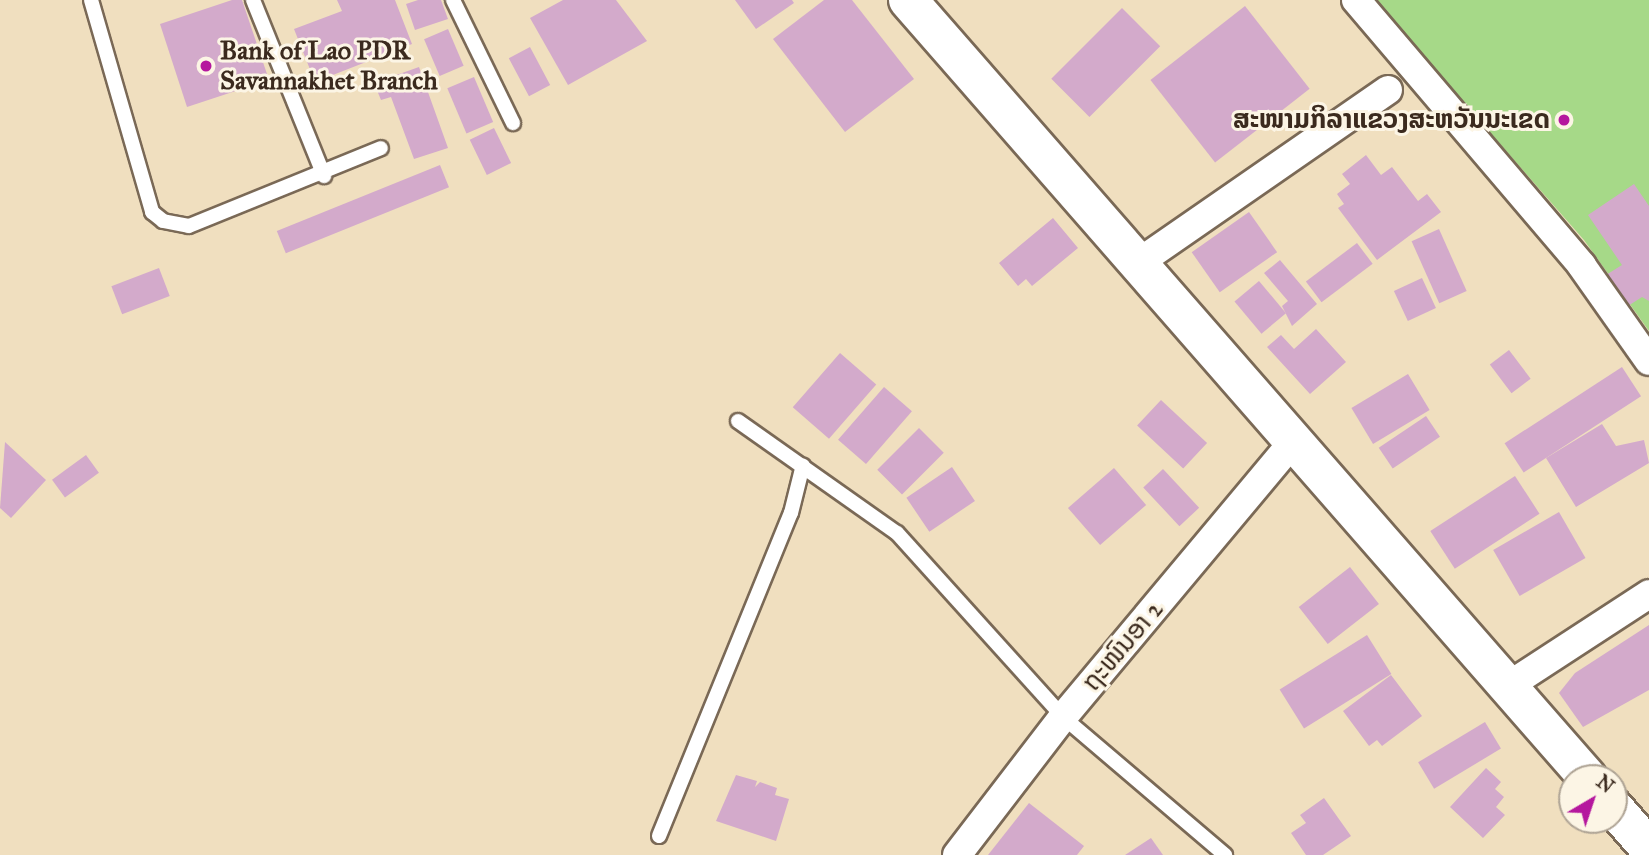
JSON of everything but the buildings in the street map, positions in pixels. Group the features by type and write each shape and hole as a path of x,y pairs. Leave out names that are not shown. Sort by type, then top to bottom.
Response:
{"street":[{"path":"908,0 1576,764"},
{"path":"1356,0 1582,265 1649,361"},
{"path":"1138,263 1388,90"},
{"name":"ຖະໜົນອາ 2","path":"957,855 1063,716 1294,441"},
{"path":"1508,686 1649,594"},
{"path":"1628,824 1649,848"}],"lane":[{"path":"91,0 152,212 163,221 189,226 324,176 381,148"},
{"path":"253,0 324,176"},
{"path":"453,0 513,123"},
{"path":"738,421 897,533 1063,716 1225,855"},
{"path":"659,836 791,513 803,465"}],"green space":[{"name":"ສະໜາມກິລາແຂວງສະຫວັນນະເຂດ","path":"1374,0 1649,0 1649,331 1584,240"}],"place":[{"name":"Bank of Lao PDR Savannakhet Branch","path":"206,66"},
{"name":"ສະໜາມກິລາແຂວງສະຫວັນນະເຂດ","path":"1564,120"}]}
